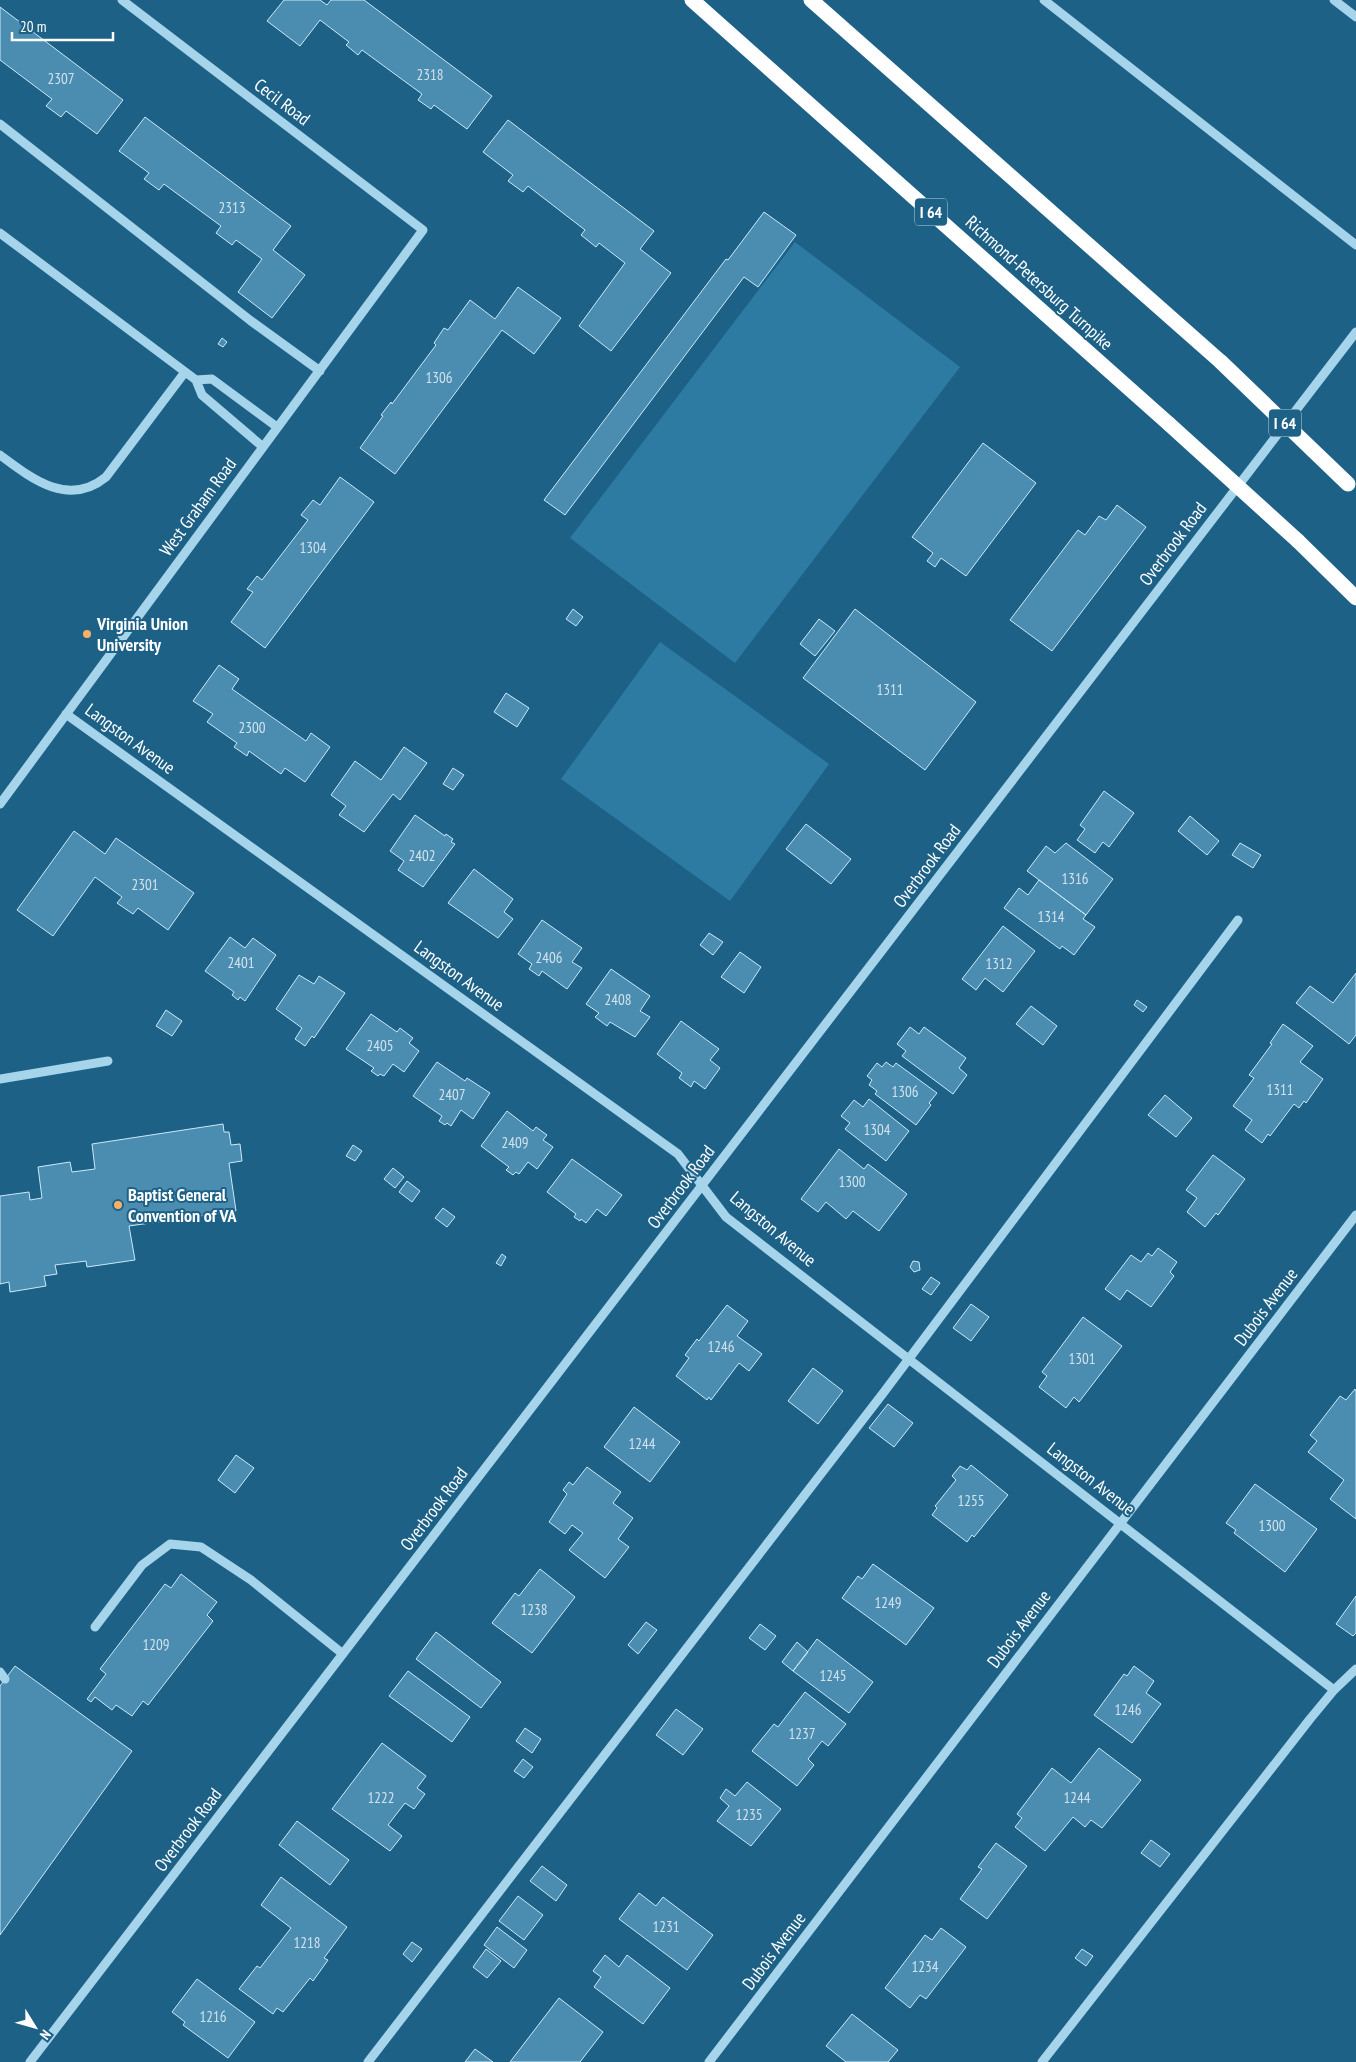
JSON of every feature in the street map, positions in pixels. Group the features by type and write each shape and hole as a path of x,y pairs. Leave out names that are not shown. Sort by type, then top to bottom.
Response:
{"highway":[{"name":"Richmond-Petersburg Turnpike","path":"692,0 1169,424 1356,598"},
{"name":"I 64","path":"811,0 1221,362 1352,488"}],"street":[{"name":"Cecil Road","path":"122,0 424,230"},
{"path":"1044,0 1356,246"},
{"path":"1334,0 1356,17"},
{"path":"0,124 251,321 320,371"},
{"name":"West Graham Road","path":"0,804 424,230"},
{"path":"0,233 196,380 202,395 262,447"},
{"name":"Overbrook Road","path":"30,2062 1356,332"},
{"path":"0,455 34,480 52,488 76,489 95,486 106,477 185,372"},
{"path":"196,380 212,380 277,427"},
{"name":"Langston Avenue","path":"66,714 678,1154 726,1217 1121,1522 1334,1690"},
{"path":"368,2062 908,1358 1238,920"},
{"path":"0,1079 108,1061"},
{"name":"Dubois Avenue","path":"709,2062 1356,1216"},
{"path":"95,1627 142,1565 170,1544 201,1548 251,1580 343,1654"},
{"path":"1042,2062 1334,1690 1356,1669"}],"shaded area":[{"path":"795,242 960,367 735,663 570,538"},
{"path":"660,642 829,764 730,901 561,779"}],"building":[{"path":"284,0 320,0 327,5 331,0 364,0 492,96 467,129 434,105 431,109 418,100 422,94 362,50 358,55 346,45 349,42 320,20 300,46 267,21"},
{"path":"0,7 123,100 97,134 66,111 61,117 46,106 52,99 0,60"},
{"path":"145,117 291,226 273,250 305,275 272,318 238,292 262,259 236,240 232,245 216,233 221,226 164,184 159,190 144,179 149,173 119,151"},
{"path":"508,120 654,231 640,249 671,273 611,351 579,326 625,263 599,243 596,247 581,235 585,230 528,186 523,192 508,181 513,175 483,152"},
{"path":"764,212 796,235 758,287 744,277 565,515 544,500 726,259 728,260"},
{"path":"518,287 561,318 534,354 502,330 395,474 360,448 383,416 381,415 391,402 392,404 436,345 434,343 444,328 448,330 470,300 495,319"},
{"path":"222,338 227,342 223,347 218,344"},
{"path":"983,443 1036,483 966,576 941,558 935,567 927,561 933,553 912,537"},
{"path":"340,477 374,502 265,648 231,622 253,592 247,589 257,576 262,580 308,520 301,515 313,500 320,505"},
{"path":"1117,505 1146,527 1052,651 1010,620 1078,530 1085,535 1099,516 1106,520"},
{"path":"573,609 583,617 576,626 566,619"},
{"path":"855,609 976,702 925,770 803,678"},
{"path":"819,619 835,631 815,656 800,644"},
{"path":"219,665 239,679 232,689 306,741 311,733 330,747 305,782 285,768 281,774 249,751 247,756 234,747 237,743 207,722 213,714 193,701"},
{"path":"506,693 529,708 517,727 494,712"},
{"path":"404,747 427,763 400,800 393,794 364,832 339,815 346,806 331,795 355,761 381,780"},
{"path":"453,768 464,775 453,790 443,784"},
{"path":"1104,791 1134,813 1109,847 1103,842 1095,853 1077,840 1085,829 1080,825"},
{"path":"415,815 445,836 446,834 453,839 451,842 455,844 423,887 398,870 404,861 390,851"},
{"path":"1190,816 1219,841 1207,855 1178,831"},
{"path":"806,824 851,859 831,884 786,849"},
{"path":"74,831 105,854 116,838 194,893 168,930 138,908 133,914 117,903 122,897 95,877 53,936 17,910"},
{"path":"1066,843 1113,879 1086,915 1027,871 1046,846 1055,853"},
{"path":"1240,843 1261,855 1253,868 1232,855"},
{"path":"474,869 513,899 504,912 513,919 498,938 448,903"},
{"path":"1039,880 1086,915 1083,919 1095,927 1074,955 1062,946 1060,949 1004,908 1019,888 1028,895"},
{"path":"542,920 582,948 572,962 582,968 567,989 542,971 539,976 529,969 532,964 518,954"},
{"path":"1003,926 1035,951 1003,992 985,978 976,990 962,979"},
{"path":"709,933 723,942 713,955 700,945"},
{"path":"230,937 245,948 253,938 276,955 245,1001 240,997 238,1000 232,995 234,992 205,971"},
{"path":"740,952 761,967 744,993 721,977"},
{"path":"611,969 650,996 640,1011 650,1017 635,1037 610,1022 607,1026 595,1017 599,1013 586,1004"},
{"path":"1356,973 1356,1035 1349,1044 1296,1003 1310,986 1333,1003"},
{"path":"299,975 314,984 319,976 345,993 314,1038 312,1036 305,1046 295,1039 302,1028 276,1009"},
{"path":"1137,1000 1147,1007 1143,1012 1134,1005"},
{"path":"1031,1006 1057,1026 1043,1045 1016,1024"},
{"path":"166,1010 182,1021 172,1036 156,1026"},
{"path":"371,1014 397,1032 400,1028 413,1038 409,1043 419,1051 404,1072 393,1064 384,1076 380,1074 378,1076 371,1071 374,1068 346,1049"},
{"path":"681,1021 719,1049 710,1060 720,1068 705,1089 694,1081 691,1087 679,1078 682,1073 657,1054"},
{"path":"1283,1024 1313,1046 1300,1062 1323,1079 1306,1103 1304,1101 1299,1108 1294,1104 1270,1136 1268,1134 1262,1143 1245,1130 1252,1120 1233,1106 1254,1078 1249,1075 1272,1044 1270,1043"},
{"path":"910,1027 919,1034 924,1027 966,1058 959,1068 967,1075 953,1094 902,1056 906,1051 897,1044"},
{"path":"437,1062 465,1081 467,1078 490,1093 473,1119 461,1110 451,1126 447,1123 445,1125 439,1121 442,1116 413,1096"},
{"path":"886,1062 893,1067 896,1063 937,1093 929,1103 931,1105 916,1125 875,1094 877,1091 869,1085 872,1080 867,1076 877,1063 882,1067"},
{"path":"1165,1095 1192,1118 1176,1137 1148,1115"},
{"path":"869,1099 909,1131 886,1161 845,1129 850,1123 841,1116 854,1100 863,1107"},
{"path":"507,1111 533,1131 536,1127 547,1135 543,1140 553,1147 537,1169 528,1162 519,1174 516,1172 513,1175 506,1170 509,1167 481,1146"},
{"name":"Baptist General Convention of VA","path":"223,1124 224,1132 229,1132 231,1145 240,1144 242,1161 229,1163 236,1211 129,1226 135,1260 87,1267 86,1261 55,1265 57,1274 44,1276 46,1286 10,1292 9,1282 0,1284 0,1196 29,1192 30,1200 42,1198 38,1167 70,1162 72,1172 95,1169 92,1144"},
{"path":"353,1145 362,1151 355,1161 346,1156"},
{"path":"839,1149 864,1169 868,1164 907,1194 879,1231 853,1211 846,1219 826,1202 818,1212 801,1199"},
{"path":"1213,1155 1245,1179 1218,1215 1216,1213 1205,1227 1187,1212 1197,1198 1186,1190"},
{"path":"572,1159 622,1195 606,1216 597,1209 586,1223 581,1219 580,1221 574,1217 576,1214 547,1192"},
{"path":"393,1168 404,1177 395,1188 384,1179"},
{"path":"407,1181 420,1191 412,1202 399,1192"},
{"path":"443,1208 455,1217 447,1227 435,1218"},
{"path":"1158,1248 1177,1262 1170,1272 1174,1276 1151,1307 1127,1290 1120,1300 1105,1289 1131,1255 1141,1262 1148,1253 1152,1256"},
{"path":"502,1254 506,1257 501,1266 496,1263"},
{"path":"913,1261 919,1262 920,1270 914,1272 910,1267"},
{"path":"931,1277 940,1283 931,1295 922,1289"},
{"path":"971,1304 989,1317 971,1341 953,1328"},
{"path":"727,1305 748,1321 737,1336 762,1354 749,1371 739,1363 711,1400 709,1397 707,1400 676,1376 689,1358 685,1355 697,1339 699,1341"},
{"path":"1083,1317 1122,1346 1079,1402 1074,1397 1066,1408 1039,1387 1047,1376 1042,1372"},
{"path":"813,1368 843,1391 818,1424 788,1401"},
{"path":"1355,1389 1356,1519 1330,1499 1344,1480 1308,1452 1317,1441 1310,1435 1340,1396 1346,1400"},
{"path":"888,1404 913,1423 894,1447 869,1428"},
{"path":"634,1407 680,1442 650,1482 604,1447"},
{"path":"236,1455 254,1468 235,1493 218,1480"},
{"path":"971,1465 1008,1495 974,1537 972,1535 967,1542 932,1515 937,1508 935,1506 956,1480 952,1476 960,1466 967,1470"},
{"path":"587,1467 621,1492 613,1503 633,1518 618,1539 629,1547 605,1578 569,1550 583,1533 572,1525 565,1534 549,1522 567,1494 563,1490 569,1482 573,1485"},
{"path":"1255,1484 1317,1529 1285,1572 1234,1533 1236,1530 1226,1523"},
{"path":"873,1564 934,1608 906,1645 842,1598 858,1576 862,1579"},
{"path":"540,1569 575,1597 532,1653 492,1623 515,1593 519,1596"},
{"path":"181,1574 217,1602 207,1615 213,1621 148,1705 143,1701 132,1716 116,1705 112,1710 95,1697 91,1702 87,1699 106,1674 100,1669 165,1584 171,1588"},
{"path":"1356,1596 1356,1633 1353,1636 1336,1624"},
{"path":"646,1622 657,1630 638,1654 628,1645"},
{"path":"760,1624 776,1636 765,1650 749,1638"},
{"path":"436,1632 501,1682 481,1708 416,1659"},
{"path":"817,1639 873,1682 849,1713 793,1671"},
{"path":"797,1642 808,1652 793,1671 782,1662"},
{"path":"15,1666 132,1751 0,1935 0,1686"},
{"path":"1134,1666 1154,1681 1146,1693 1161,1704 1132,1743 1094,1715 1124,1674 1127,1676"},
{"path":"408,1671 470,1717 452,1742 389,1696"},
{"path":"805,1692 846,1724 828,1746 822,1741 808,1759 814,1765 797,1786 752,1751 774,1724 778,1727"},
{"path":"676,1709 703,1729 683,1755 656,1735"},
{"path":"525,1728 541,1739 532,1753 516,1741"},
{"path":"382,1743 426,1776 417,1788 425,1794 414,1809 405,1803 388,1825 402,1836 390,1851 332,1809"},
{"path":"1099,1748 1141,1780 1102,1828 1091,1820 1085,1827 1073,1817 1045,1851 1015,1827 1022,1818 1017,1814 1052,1768 1071,1783"},
{"path":"523,1759 533,1767 524,1778 514,1771"},
{"path":"747,1782 781,1809 751,1846 717,1821 729,1806 720,1798 726,1789 735,1796"},
{"path":"297,1821 349,1860 330,1885 279,1845"},
{"path":"1151,1840 1170,1854 1160,1867 1141,1853"},
{"path":"996,1843 1027,1866 987,1919 960,1899 982,1869 978,1867"},
{"path":"542,1866 567,1885 556,1901 530,1881"},
{"path":"281,1877 347,1927 324,1958 328,1960 313,1981 310,1978 283,2012 277,2008 273,2014 239,1989 257,1966 260,1968 291,1928 261,1905"},
{"path":"639,1893 656,1906 663,1897 713,1935 687,1970 619,1919"},
{"path":"518,1896 543,1915 524,1940 499,1921"},
{"path":"497,1927 527,1950 514,1968 484,1945"},
{"path":"941,1928 966,1947 926,1999 920,1995 910,2008 885,1988 925,1935 932,1940"},
{"path":"412,1942 422,1949 412,1962 403,1954"},
{"path":"486,1949 501,1961 487,1978 473,1967"},
{"path":"1082,1949 1093,1956 1086,1966 1075,1958"},
{"path":"605,1955 619,1967 627,1955 670,1988 643,2024 594,1987 601,1977 593,1971"},
{"path":"197,1979 255,2022 228,2058 183,2025 185,2022 172,2012"},
{"path":"559,1998 603,2032 580,2062 510,2062"},
{"path":"852,2014 898,2050 888,2062 846,2062 826,2046"},
{"path":"475,2049 493,2062 465,2062"}],"place":[{"name":"Virginia Union University","path":"87,634"},
{"name":"Baptist General Convention of VA","path":"118,1205"}]}
